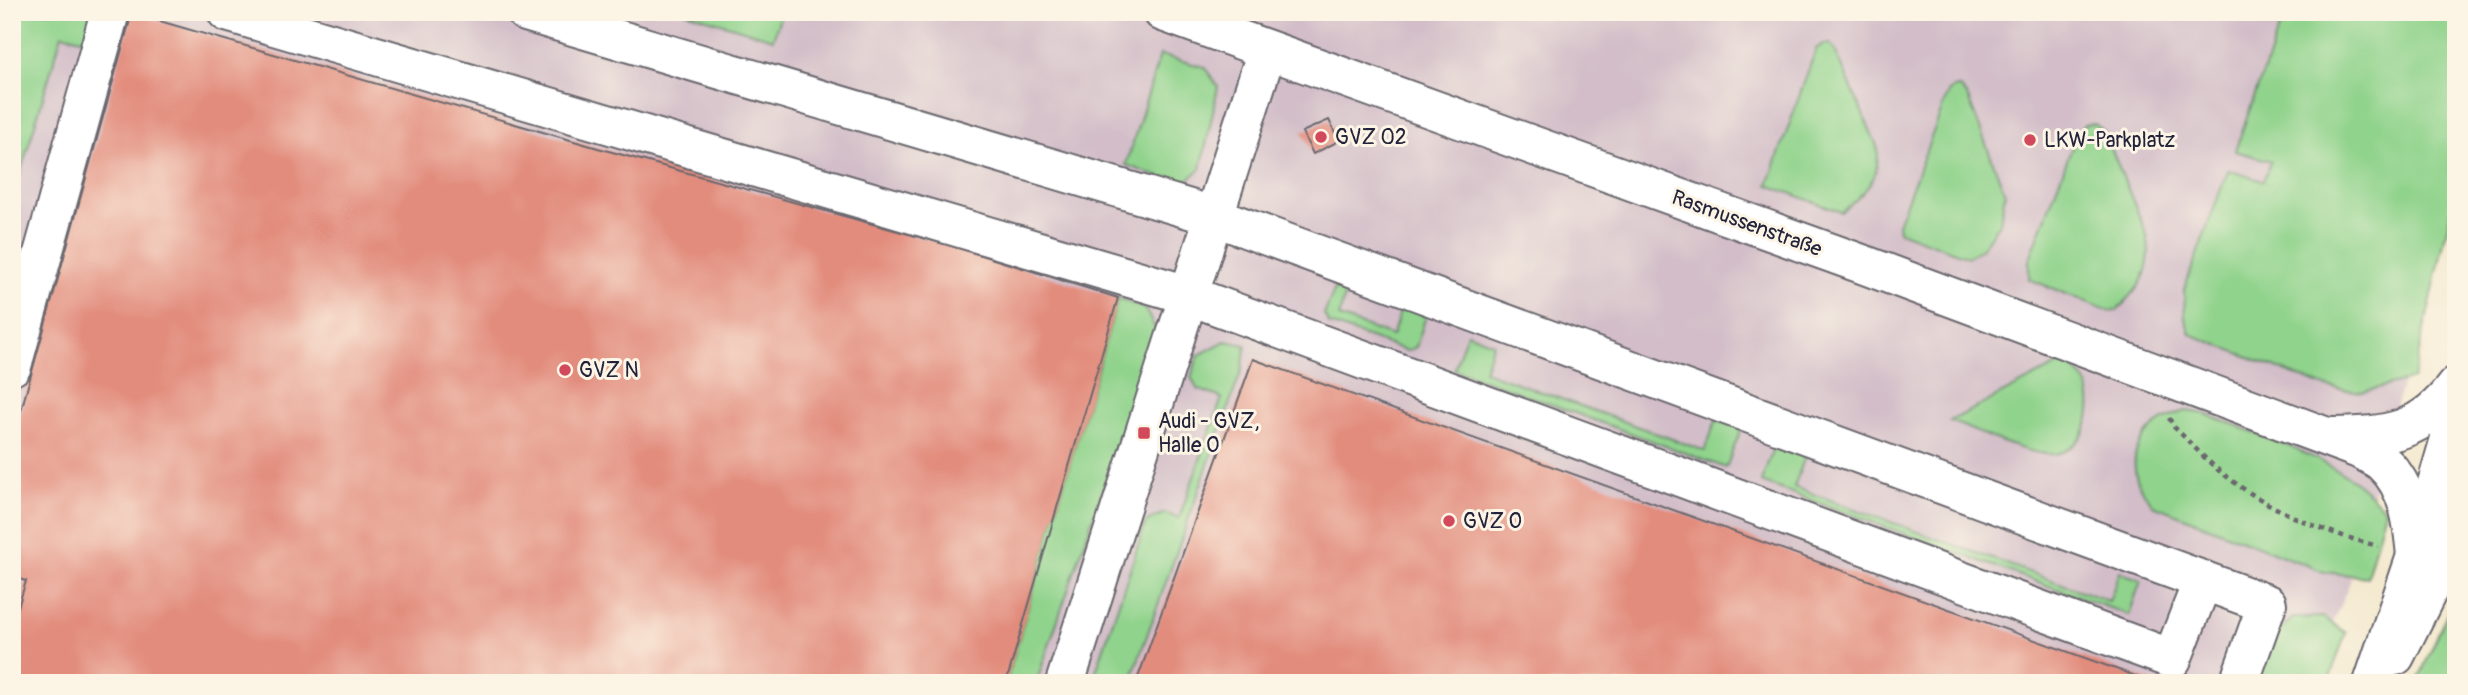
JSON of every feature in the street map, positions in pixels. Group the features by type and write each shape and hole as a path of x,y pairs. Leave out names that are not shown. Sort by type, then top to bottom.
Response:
{"street":[{"path":"12,366 110,12"},
{"path":"227,12 1188,295 2172,659 2203,580"},
{"path":"526,12 1213,216 2267,604 2239,683"},
{"name":"Rasmussenstraße","path":"1163,12 1862,264 2359,449 2382,463 2398,482 2409,506 2416,556"},
{"path":"1065,683 1266,50"},
{"name":"Rasmussenstraße","path":"2330,437 2363,436 2413,426 2434,411 2456,386"},
{"path":"2373,683 2416,556 2456,418"},
{"path":"2381,683 2456,534"}],"path":[{"path":"2167,416 2174,428 2225,475 2275,509 2334,535 2379,547"}],"shaded area":[{"path":"12,12 2456,12 2456,179 2351,579 2308,683 12,683"}],"green space":[{"path":"12,12 91,12 89,41 62,34 12,201"},
{"path":"685,12 782,12 773,39"},
{"path":"2285,12 2456,12 2456,189 2413,379 2363,392 2325,387 2190,334 2185,318 2184,290 2228,170 2263,181 2271,161 2235,151"},
{"path":"1823,44 1830,44 1835,50 1877,146 1877,167 1870,184 1841,212 1768,185 1816,49"},
{"path":"1160,55 1205,67 1218,87 1201,169 1181,185 1126,165"},
{"path":"1953,88 1960,88 1967,95 2005,193 2000,222 1981,249 1968,257 1899,231 1898,224 1948,93"},
{"path":"2095,124 2104,131 2147,235 2149,247 2147,268 2139,286 2117,310 2109,311 2029,279 2029,261 2077,134 2084,125"},
{"path":"1335,288 1345,292 1339,317 1392,336 1402,306 1426,316 1416,347 1407,351 1329,324 1324,315"},
{"path":"1118,298 1145,309 1157,332 1036,683 1006,683"},
{"path":"1467,333 1493,343 1484,371 1705,451 1716,420 1741,429 1726,468 1454,369"},
{"path":"1225,341 1246,345 1242,369 1130,683 1092,683 1146,522 1164,513 1179,518 1222,398 1197,389 1191,377 1199,355"},
{"path":"2065,361 2087,385 2090,406 2086,428 2081,437 2065,451 2044,454 2031,451 1950,421"},
{"path":"2186,411 2206,414 2302,452 2349,478 2369,493 2385,510 2367,577 2324,572 2153,505 2138,482 2135,456 2144,436 2152,428"},
{"path":"1776,440 1807,451 1794,487 2109,601 2120,572 2141,580 2129,615 1761,482"},
{"path":"2456,592 2454,683 2417,683"},
{"path":"2323,617 2346,633 2328,683 2249,683 2274,635 2293,618"}],"building":[{"name":"GVZ N","path":"132,13 605,150 952,246 1118,298 1006,683 20,683 12,680 12,627 26,581 12,577 12,443"},
{"name":"GVZ 02","path":"1329,120 1339,141 1313,154 1302,132"},
{"name":"GVZ O","path":"1253,359 2152,682 2152,683 1136,683"}],"place":[{"name":"GVZ 02","path":"1321,137"},
{"name":"LKW-Parkplatz","path":"2030,140"},
{"name":"GVZ N","path":"565,370"},
{"name":"Audi - GVZ, Halle O","path":"1144,433"},
{"name":"GVZ O","path":"1449,521"}]}
